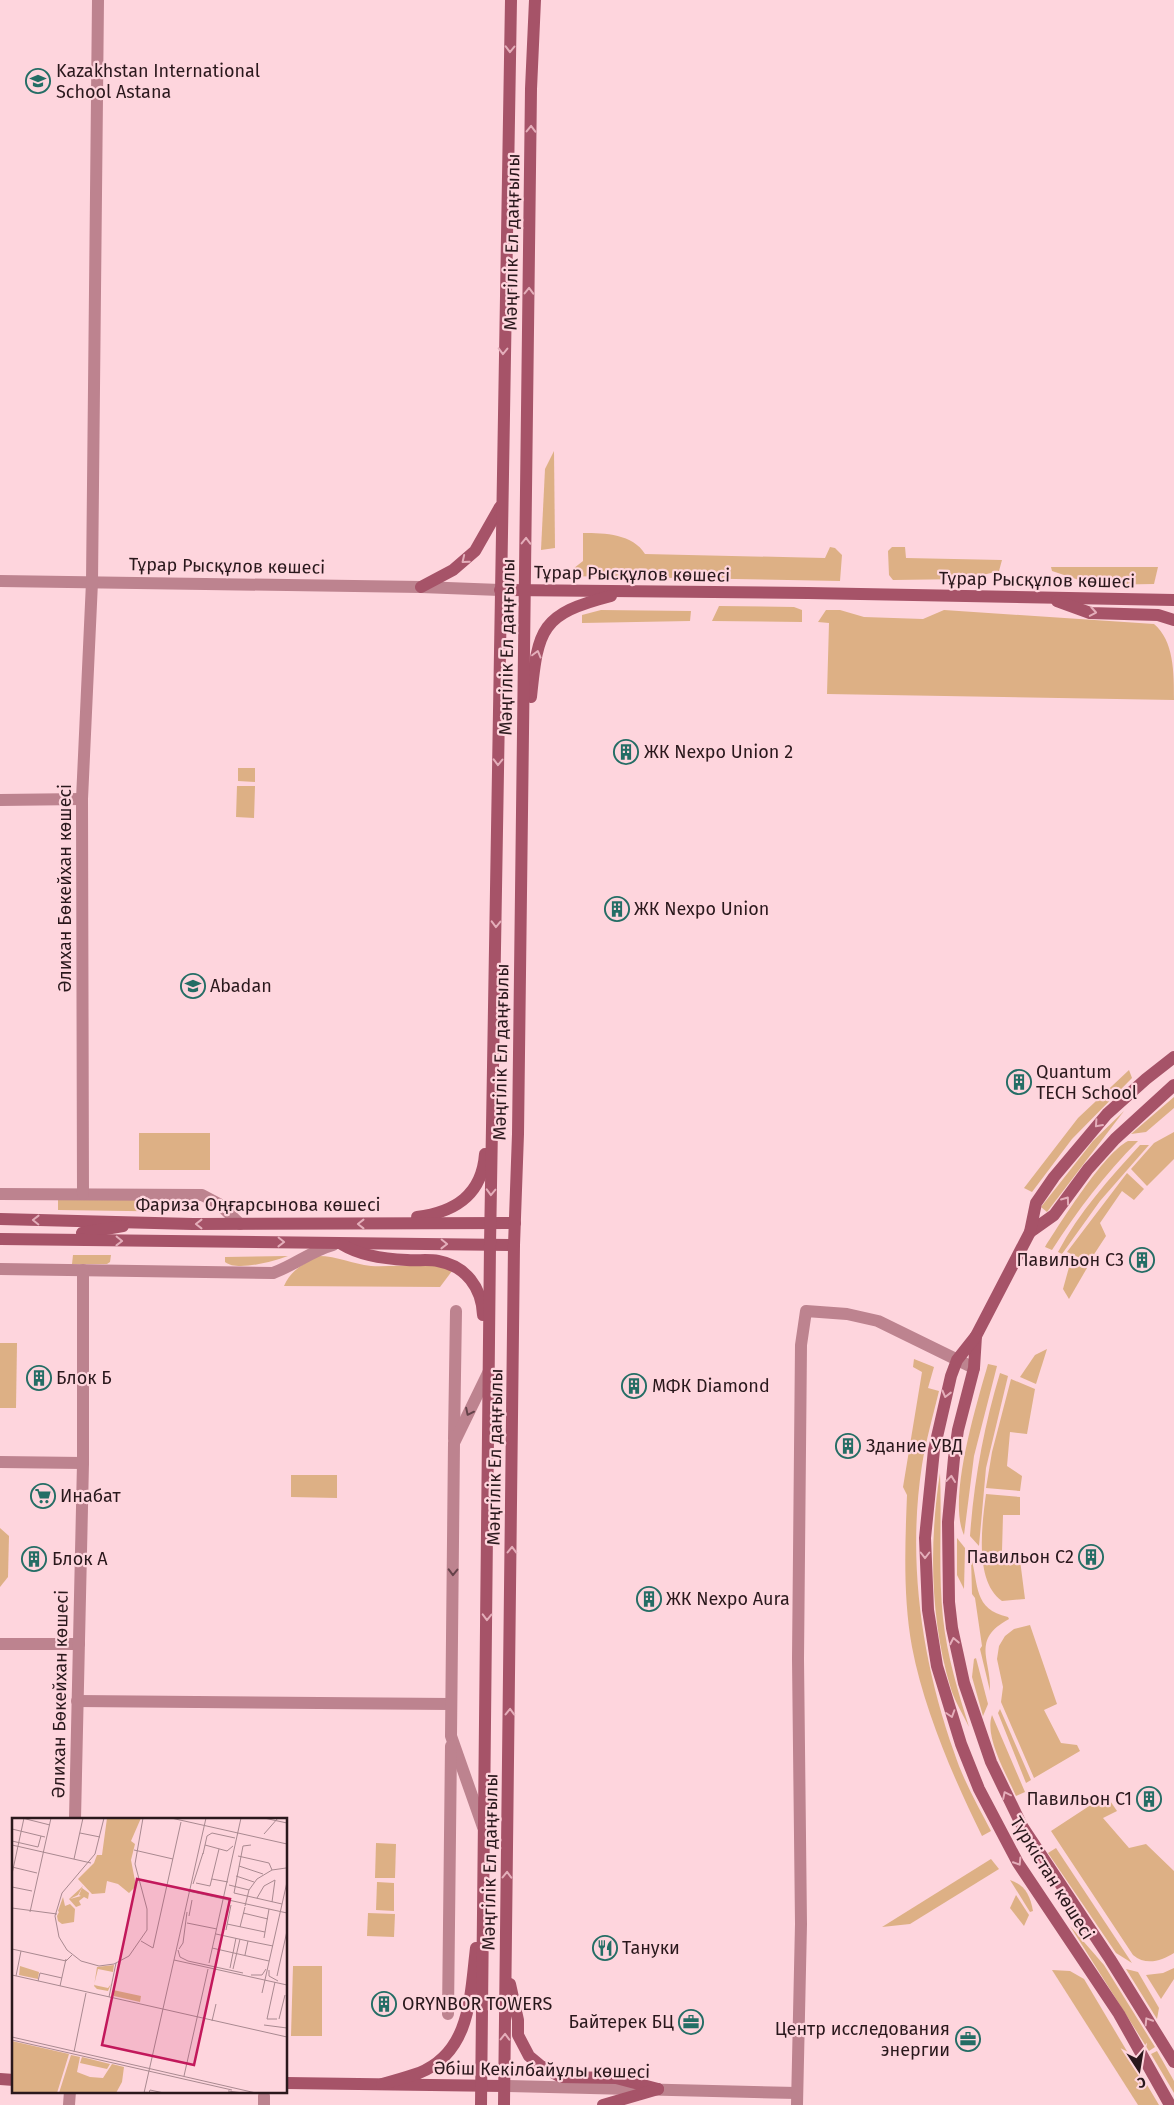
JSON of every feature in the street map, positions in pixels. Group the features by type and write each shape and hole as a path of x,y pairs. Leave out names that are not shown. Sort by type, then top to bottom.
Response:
{"main road":[{"name":"Мәңгілік Ел даңғылы","path":"481,2105 490,1223 494,1100 501,505 511,0"},
{"name":"Мәңгілік Ел даңғылы","path":"504,2105 514,1245 531,88 535,0"},
{"path":"421,587 452,570 476,551 501,505"},
{"name":"Тұрар Рысқұлов көшесі","path":"500,590 1174,600"},
{"path":"522,771 535,658 542,636 562,612 577,605 629,591"},
{"path":"1047,597 1090,613 1158,615 1174,620"},
{"name":"Түркістан көшесі","path":"1170,2105 1119,2014 1018,1863 970,1767 944,1693 930,1628 925,1538 934,1450 948,1388 957,1360 976,1336 1030,1232 1036,1203 1078,1148 1120,1101 1174,1057"},
{"name":"Түркістан көшесі","path":"1030,1232 1054,1215 1088,1169 1115,1139 1174,1085"},
{"path":"394,1224 407,1218 436,1214 456,1206 469,1195 478,1182 484,1168 487,1129 494,1100"},
{"name":"Фариза Оңғарсынова көшесі","path":"0,1219 240,1224 515,1223"},
{"path":"0,1232 89,1233 138,1222"},
{"name":"Фариза Оңғарсынова көшесі","path":"0,1239 514,1245"},
{"path":"339,1243 366,1254 446,1263 468,1276 480,1296 484,1336 490,1363"},
{"name":"Түркістан көшесі","path":"976,1336 974,1368 958,1430 948,1522 949,1602 952,1628 964,1684 991,1762 1022,1826 1110,1959 1174,2062"},
{"path":"382,2084 420,2072 447,2055 454,2046 469,2009 483,1894"},
{"path":"506,1975 513,1993 518,2020 518,2035 523,2047 538,2064 561,2077 616,2078 658,2089"},
{"name":"Әбіш Кекілбайұлы көшесі","path":"288,2083 503,2086"},
{"path":"603,2105 658,2089"}],"street":[{"name":"Әлихан Бөкейхан көшесі","path":"83,1194 82,799 92,582 98,0"},
{"name":"Тұрар Рысқұлов көшесі","path":"0,581 421,587 500,590"},
{"path":"0,800 82,799"},
{"path":"0,1194 202,1195 219,1204 240,1224"},
{"path":"0,1269 273,1273 290,1267 315,1250 339,1243"},
{"name":"Әлихан Бөкейхан көшесі","path":"75,1818 83,1463 83,1270"},
{"path":"448,2014 456,1311"},
{"path":"797,2099 802,1924 798,1659 801,1355 806,1311 847,1314 878,1321 974,1368"},
{"path":"454,1443 490,1363"},
{"path":"0,1462 83,1463"},
{"path":"0,1644 79,1644"},
{"path":"77,1701 451,1704"},
{"path":"451,1736 484,1831"},
{"path":"450,1812 457,1801 467,1800 484,1831"},
{"name":"Әбіш Кекілбайұлы көшесі","path":"503,2086 658,2089 797,2099"},
{"path":"69,2105 70,2092"}],"shaded area":[{"path":"554,451 555,548 541,550 545,469"},
{"path":"583,533 618,536 633,542 645,554 825,558 830,547 835,548 842,555 840,581 564,576 583,561"},
{"path":"892,547 905,547 906,558 1002,560 999,571 966,579 893,580 889,575 888,551"},
{"path":"1051,567 1158,567 1154,584 1094,585 1052,571"},
{"path":"719,606 794,607 802,610 802,622 712,621"},
{"path":"601,610 691,611 690,621 582,623 582,615"},
{"path":"826,610 840,610 864,617 923,619 944,610 1154,624 1166,639 1172,658 1174,700 827,694 829,623 818,622"},
{"path":"238,768 255,768 255,782 238,781"},
{"path":"237,786 255,786 254,818 236,817"},
{"path":"1129,1070 1132,1078 1072,1139 1032,1192 1024,1188 1078,1118"},
{"path":"1174,1097 1174,1108 1146,1132 1131,1134"},
{"path":"1124,1111 1047,1212 1041,1207 1093,1141"},
{"path":"1174,1132 1174,1159 1147,1186 1131,1169 1154,1143"},
{"path":"139,1133 210,1133 210,1170 139,1170"},
{"path":"1128,1141 1138,1141 1092,1193 1052,1250 1045,1247 1095,1173 1118,1148"},
{"path":"1140,1145 1149,1145 1100,1201 1062,1254 1058,1252 1085,1209"},
{"path":"1127,1173 1144,1189 1134,1200 1122,1191 1100,1223 1106,1236 1089,1262 1067,1252"},
{"path":"110,1199 149,1201 183,1206 197,1212 58,1210 58,1200"},
{"path":"73,1255 111,1255 110,1262 107,1264 72,1264"},
{"path":"288,1256 247,1266 231,1265 225,1262 225,1257"},
{"path":"318,1256 332,1257 371,1266 424,1265 452,1271 440,1287 284,1286 294,1272"},
{"path":"1071,1260 1087,1268 1069,1299 1063,1289"},
{"path":"0,1343 17,1343 16,1408 0,1408"},
{"path":"1047,1349 1036,1384 1020,1377 1035,1355"},
{"path":"914,1359 934,1367 928,1388 939,1391 922,1465 918,1501 916,1538 920,1611 933,1682 943,1718 962,1773 991,1831 982,1836 951,1768 932,1719 917,1671 909,1628 905,1571 907,1495 903,1487 922,1372 913,1367"},
{"path":"988,1364 997,1366 974,1456 964,1535 960,1519 959,1499 961,1475 971,1426"},
{"path":"1000,1373 1008,1376 986,1468 979,1546 970,1536 974,1494 989,1413"},
{"path":"1011,1379 1035,1389 1027,1434 1010,1432 1007,1466 1022,1476 1020,1491 986,1488 992,1452"},
{"path":"940,1473 943,1618 950,1660 969,1727 951,1689 944,1663 935,1609 933,1554 936,1500"},
{"path":"291,1475 337,1475 337,1498 291,1497"},
{"path":"986,1494 1020,1497 1020,1515 1003,1515 1002,1551 1020,1560 1025,1599 1002,1601 993,1592 987,1580 982,1552"},
{"path":"0,1528 9,1536 8,1577 0,1587"},
{"path":"957,1538 965,1548 964,1589 957,1575"},
{"path":"971,1557 979,1595 983,1602 989,1608 1009,1619 997,1627 986,1643 990,1691 980,1649 982,1646 975,1598 972,1594"},
{"path":"1030,1625 1057,1704 1044,1710 1061,1743 1077,1745 1080,1751 1034,1778 1001,1702 1003,1687 997,1659 999,1646 1005,1636 1014,1629"},
{"path":"976,1658 988,1704 983,1716 972,1677 974,1659"},
{"path":"1000,1709 1031,1780 1026,1783 998,1713"},
{"path":"992,1715 1025,1792 1016,1796 994,1745 990,1724"},
{"path":"1106,1795 1117,1811 1103,1818 1129,1848 1146,1844 1174,1871 1174,1953 1159,1960 1148,1961 1133,1955 1051,1831"},
{"path":"376,1843 396,1844 395,1878 375,1878"},
{"path":"1056,1848 1132,1963 1116,1953 1048,1853"},
{"path":"991,1859 999,1869 910,1924 882,1927"},
{"path":"1010,1880 1020,1885 1026,1891 1033,1911 1030,1912"},
{"path":"377,1882 394,1883 394,1911 376,1910"},
{"path":"1016,1895 1029,1915 1024,1926 1010,1908"},
{"path":"368,1913 395,1914 394,1937 367,1936"},
{"path":"1070,1926 1104,1965 1155,2047 1149,2051"},
{"path":"293,1966 322,1966 322,2036 291,2036"},
{"path":"1174,1968 1174,1979 1161,1999 1146,1975 1163,1973"},
{"path":"1126,1969 1138,1972 1159,2008 1157,2019"},
{"path":"1052,1970 1070,1971 1084,1979 1159,2105 1138,2105"},
{"path":"1157,2051 1174,2081 1174,2093 1151,2054"}],"place":[{"name":"Kazakhstan International School Astana","path":"38,81"},
{"name":"ЖК Nexpo Union 2","path":"626,752"},
{"name":"ЖК Nexpo Union","path":"617,909"},
{"name":"Abadan","path":"193,986"},
{"name":"Quantum TECH School","path":"1019,1082"},
{"name":"Павильон С3","path":"1142,1260"},
{"name":"Блок Б","path":"39,1378"},
{"name":"МФК Diamond","path":"634,1386"},
{"name":"Здание УВД","path":"848,1446"},
{"name":"Инабат","path":"43,1496"},
{"name":"Павильон С2","path":"1091,1557"},
{"name":"Блок А","path":"34,1559"},
{"name":"ЖК Nexpo Aura","path":"649,1599"},
{"name":"Павильон С1","path":"1149,1799"},
{"name":"Тануки","path":"605,1948"},
{"name":"ORYNBOR TOWERS","path":"384,2004"},
{"name":"Байтерек БЦ","path":"691,2022"},
{"name":"Центр исследования энергии","path":"968,2039"}]}
